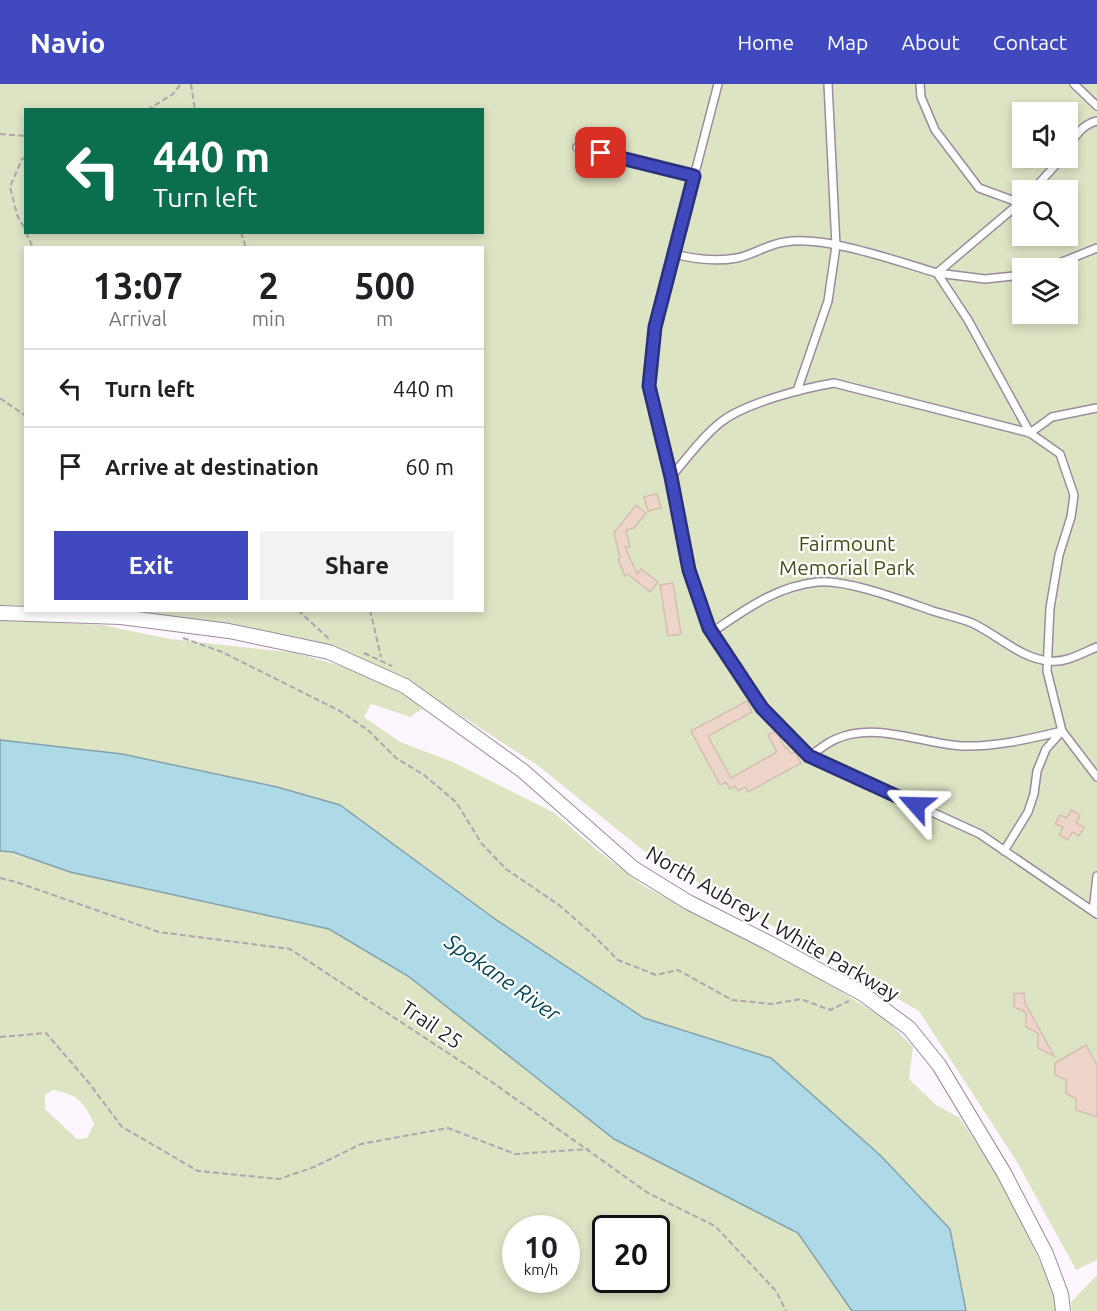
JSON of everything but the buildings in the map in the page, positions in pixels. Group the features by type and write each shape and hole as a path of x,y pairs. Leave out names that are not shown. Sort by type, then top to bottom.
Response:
{"street":[{"name":"North Aubrey L White Parkway","path":"0,613 121,614 229,631 329,652 405,686 524,771 633,868 688,902 863,994 909,1028 939,1065 1004,1173 1046,1254 1061,1294 1063,1311"}],"lane":[{"path":"718,84 655,327 649,386 671,477 689,570 712,632 762,708 809,756 980,834 1095,913"},
{"path":"797,391 828,301 836,246 828,84"},
{"path":"920,84 921,97 935,130 979,188 1012,199"},
{"path":"1074,84 1097,106"},
{"path":"1078,132 1089,123 1097,121"},
{"path":"577,147 694,176"},
{"path":"1042,180 1053,168"},
{"path":"937,273 1012,210"},
{"path":"674,254 690,258 738,258 786,241 836,246 937,273 986,279 1012,276"},
{"path":"1072,258 1097,248"},
{"path":"937,273 968,320 1030,433"},
{"path":"671,477 722,421 747,407 834,382 1030,433 1060,454 1074,495 1071,517 1059,555 1050,608 1047,671 1062,731 1097,777"},
{"path":"1030,433 1052,417 1097,408"},
{"path":"712,632 746,608 774,594 820,581 897,599 972,624 1022,652 1047,662 1062,662 1097,647"},
{"path":"809,756 837,738 866,733 895,733 960,746 977,746 1014,742 1062,731"},
{"path":"1004,851 1028,812 1034,794 1037,771 1046,749 1062,731"},
{"path":"1095,913 1097,876"}],"path":[{"path":"152,108 174,94 181,84"},
{"path":"191,84 195,108"},
{"path":"0,134 24,136"},
{"path":"24,158 10,187 17,215 24,228"},
{"path":"0,398 24,415"},
{"path":"300,612 330,640"},
{"path":"370,612 381,659"},
{"path":"174,635 222,652 300,690 340,711 369,731 396,758 424,775 456,802 482,844 506,869 559,905 618,960 656,975 678,970 732,1000 772,1004 801,999 830,1010 863,994"},
{"name":"Trail 25","path":"0,878 159,932 290,949 489,1080 648,1193 715,1226 776,1291 786,1311"},
{"path":"0,1037 46,1033 89,1083 122,1127 198,1171 279,1179 314,1167 361,1144 448,1128 515,1154 589,1149"}],"green space":[{"name":"Fairmount Memorial Park","path":"0,84 1097,84 1097,1260 1076,1270 1017,1162 919,1011 644,851 537,765 412,684 331,646 99,612 484,612 484,246 24,246 24,606 0,605"},
{"path":"0,620 102,625 170,639 296,653 355,670 412,699 422,709 410,717 371,704 364,717 400,742 453,762 553,812 645,887 823,980 886,1020 913,1047 909,1079 936,1105 960,1118 1008,1193 1056,1296 1057,1311 966,1311 950,1229 881,1156 771,1058 644,1018 495,919 340,805 277,787 122,754 0,740"},
{"path":"0,851 13,852 70,872 328,929 408,976 614,1139 798,1233 852,1311 0,1311","holes":["53,1090 68,1094 78,1100 94,1123 87,1138 77,1139 45,1109 45,1095"]},
{"path":"1097,1275 1097,1311 1072,1311 1071,1302"}],"water":[{"name":"Spokane River","path":"0,740 122,754 277,787 340,805 495,919 644,1018 771,1058 881,1156 950,1229 966,1311 852,1311 798,1233 614,1139 408,976 329,929 70,872 13,852 0,851"}],"route":[{"path":"601,153 694,176 655,327 649,386 671,477 689,570 709,628 762,708 809,756 916,805"}]}
